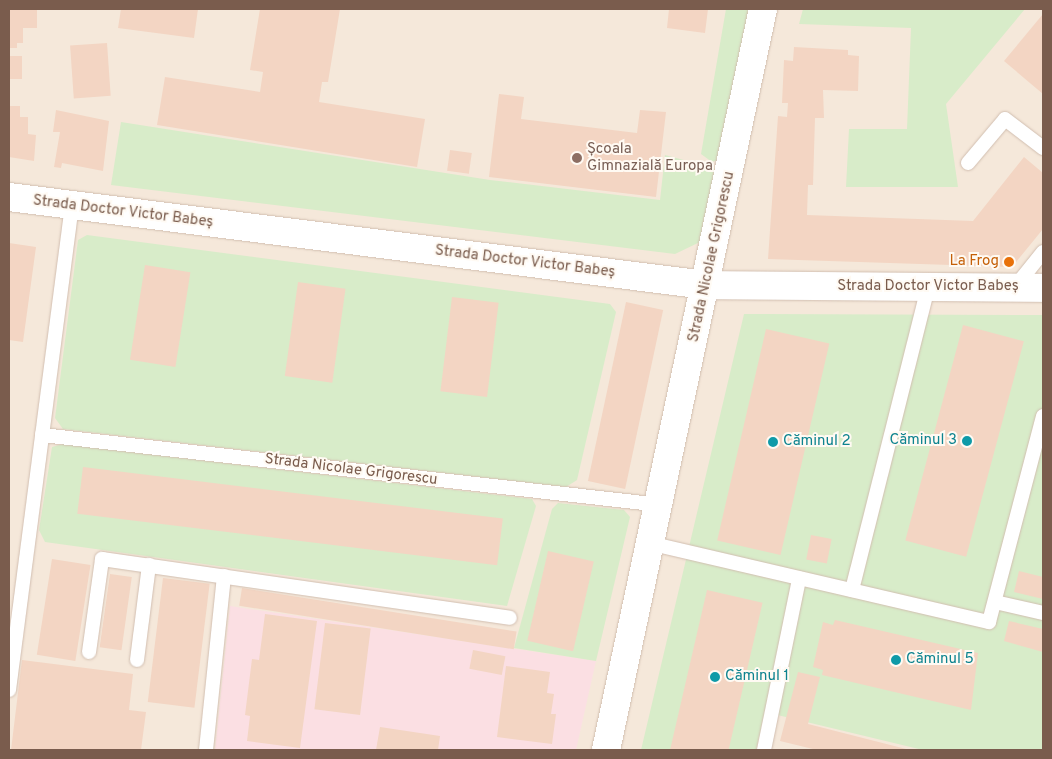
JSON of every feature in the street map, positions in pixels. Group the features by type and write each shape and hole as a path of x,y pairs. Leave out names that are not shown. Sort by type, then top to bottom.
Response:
{"street":[{"name":"Strada Nicolae Grigorescu","path":"606,750 653,544 762,9"},
{"name":"Strada Doctor Victor Babeș","path":"9,197 706,285 1043,288"}],"lane":[{"path":"968,163 1004,119 1043,148"},
{"path":"9,690 72,205"},
{"path":"1015,287 1043,252"},
{"path":"852,590 928,288"},
{"path":"653,544 989,622 1043,416"},
{"name":"Strada Nicolae Grigorescu","path":"42,435 661,505"},
{"path":"89,652 102,558 510,618"},
{"path":"137,660 150,565"},
{"path":"206,750 224,576"},
{"path":"764,750 799,579"},
{"path":"995,602 1043,612"}],"shaded area":[{"path":"9,9 1043,9 1043,750 9,750"},
{"path":"230,606 596,661 576,750 215,750"}],"green space":[{"path":"726,9 752,9 723,158 712,162 701,154"},
{"path":"803,9 1025,9 946,104 958,187 846,187 849,129 907,129 911,28 799,24"},
{"path":"121,122 490,180 660,200 665,155 717,169 700,242 675,254 111,185"},
{"path":"87,235 610,304 616,312 577,480 566,487 63,429 55,418 78,240"},
{"path":"744,314 1043,315 1043,750 923,750 765,712 756,750 641,750"},
{"path":"63,444 532,499 536,506 507,606 45,542 39,530 52,447"},
{"path":"558,503 624,510 630,517 596,661 514,648 552,509"}],"building":[{"path":"9,9 37,9 37,28 23,28 23,43 17,43 17,48 9,48"},
{"path":"121,9 198,9 194,38 118,28"},
{"path":"260,9 340,9 328,82 322,82 319,102 425,119 417,167 157,125 165,77 260,92 263,72 250,70"},
{"path":"669,9 708,9 705,33 667,28"},
{"path":"1043,14 1043,94 1004,61"},
{"path":"107,43 111,96 74,98 70,46"},
{"path":"794,47 848,50 848,55 859,56 858,91 823,90 824,118 815,118 813,185 808,185 807,215 973,221 1024,157 1043,173 1043,229 1012,267 768,259 778,116 787,117 788,103 782,103 784,60 793,61"},
{"path":"9,56 22,56 22,79 9,79"},
{"path":"499,94 524,97 521,119 637,133 640,110 666,112 656,197 489,177"},
{"path":"9,106 20,106 20,117 28,117 28,134 36,135 34,161 9,157"},
{"path":"56,110 109,121 103,171 62,163 61,168 54,167 60,132 53,132"},
{"path":"450,150 472,153 469,174 447,171"},
{"path":"9,243 36,247 23,342 9,340"},
{"path":"145,265 190,272 175,367 130,360"},
{"path":"298,282 346,289 332,383 285,376"},
{"path":"452,297 499,303 487,397 440,391"},
{"path":"626,302 663,310 625,489 588,481"},
{"name":"Căminul 3","path":"963,325 1024,341 966,557 905,540"},
{"name":"Căminul 2","path":"766,329 829,344 781,555 717,540"},
{"path":"83,467 503,519 497,565 77,514"},
{"path":"811,535 832,539 827,564 806,560"},
{"path":"548,551 594,562 573,651 527,641"},
{"path":"52,559 91,565 75,661 37,655"},
{"path":"1019,571 1043,577 1043,599 1014,592"},
{"path":"110,574 132,577 121,650 100,647"},
{"path":"163,578 210,584 194,708 148,702"},
{"path":"242,588 517,631 514,649 239,606"},
{"name":"Căminul 1","path":"707,590 763,603 729,750 670,750"},
{"path":"265,614 317,621 300,748 247,741 250,716 245,715 252,659 259,660"},
{"name":"Căminul 5","path":"835,620 978,653 971,710 822,675 823,670 813,667 823,622 833,625"},
{"path":"1009,621 1043,629 1043,652 1004,641"},
{"path":"325,623 371,629 360,715 314,709"},
{"path":"473,650 505,656 502,675 469,669"},
{"path":"22,660 133,674 129,710 146,712 141,750 11,750"},
{"path":"506,666 550,672 547,693 554,694 551,714 556,714 552,744 497,737"},
{"path":"798,672 820,677 808,724 910,750 817,750 780,741"},
{"path":"380,727 440,736 438,750 376,750"}],"place":[{"name":"Școala Gimnazială Europa","path":"577,158"},
{"name":"La Frog","path":"1009,262"},
{"name":"Căminul 3","path":"967,441"},
{"name":"Căminul 2","path":"773,442"},
{"name":"Căminul 5","path":"896,660"},
{"name":"Căminul 1","path":"715,677"}]}
